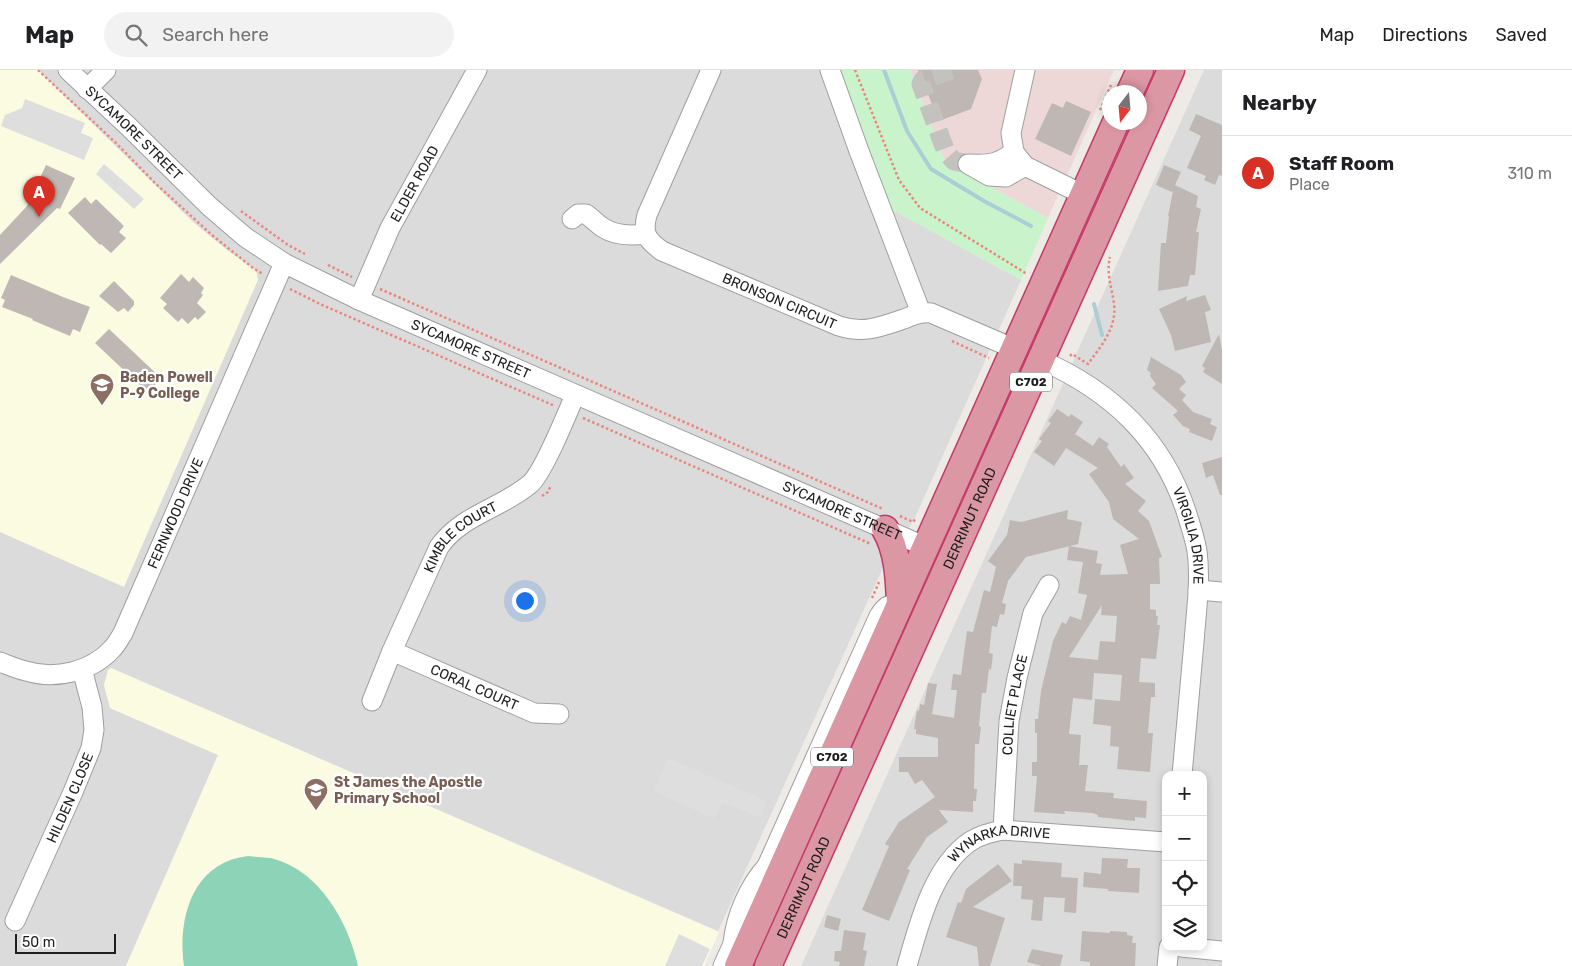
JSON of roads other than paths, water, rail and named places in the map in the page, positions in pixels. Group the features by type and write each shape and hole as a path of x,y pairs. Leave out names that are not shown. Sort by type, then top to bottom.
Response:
{"highway":[{"path":"1133,85 1140,70"},
{"name":"DERRIMUT ROAD","path":"768,966 1171,70"},
{"name":"DERRIMUT ROAD","path":"736,954 766,903 811,805 1112,130"},
{"path":"1084,195 1110,206"},
{"path":"1015,349 1041,360"},
{"path":"889,518 900,606"},
{"path":"926,547 951,558"},
{"path":"811,805 827,785 839,776 852,779"}],"street":[{"name":"SYCAMORE STREET","path":"68,70 210,206 245,236 284,263 363,292 575,395 889,518 926,547"},
{"path":"87,89 106,70"},
{"name":"ELDER ROAD","path":"363,292 390,228 477,70"},
{"path":"572,219 578,214 586,214 601,227 614,233 626,236 646,234 644,225 647,215 711,70"},
{"path":"830,70 862,160 921,313"},
{"path":"1025,70 1011,133 1020,159 1084,195"},
{"name":"BRONSON CIRCUIT","path":"646,234 652,244 662,251 845,328 871,329 921,313 938,315 1015,349"},
{"name":"FERNWOOD DRIVE","path":"0,662 27,672 50,675 82,669 102,658 113,649 123,633 284,263"},
{"name":"VIRGILIA DRIVE","path":"1041,360 1061,369 1094,389 1134,422 1153,444 1173,478 1188,519 1197,552 1198,590 1182,771"},
{"name":"KIMBLE COURT","path":"372,701 430,563 445,537 461,525 532,483 542,466 575,395"},
{"name":"COLLIET PLACE","path":"1003,830 1009,721 1017,678 1033,613 1048,585"},
{"path":"1198,590 1222,592"},
{"path":"723,966 736,954 739,915 756,878 767,866 879,616 886,606 894,604 900,606"},
{"name":"CORAL COURT","path":"392,651 534,713 559,714"},
{"name":"HILDEN CLOSE","path":"15,921 91,748 94,730 92,707 82,669"},
{"name":"WYNARKA DRIVE","path":"907,966 919,923 935,885 948,861 972,840 987,833 1003,830 1162,842"},
{"path":"766,903 767,866"},
{"path":"1207,950 1222,951"},
{"path":"1168,966 1169,951"}],"waterway":[{"path":"884,70 907,131 931,169 984,201 1031,226"},
{"path":"1094,304 1102,335"}],"tunnel":[{"path":"951,70 923,80 921,84 946,152 954,161 968,164"}],"place":[{"name":"Staff Room","path":"39,217"},
{"name":"Baden Powell P-9 College","path":"102,406"},
{"name":"St James the Apostle Primary School","path":"316,811"}]}
